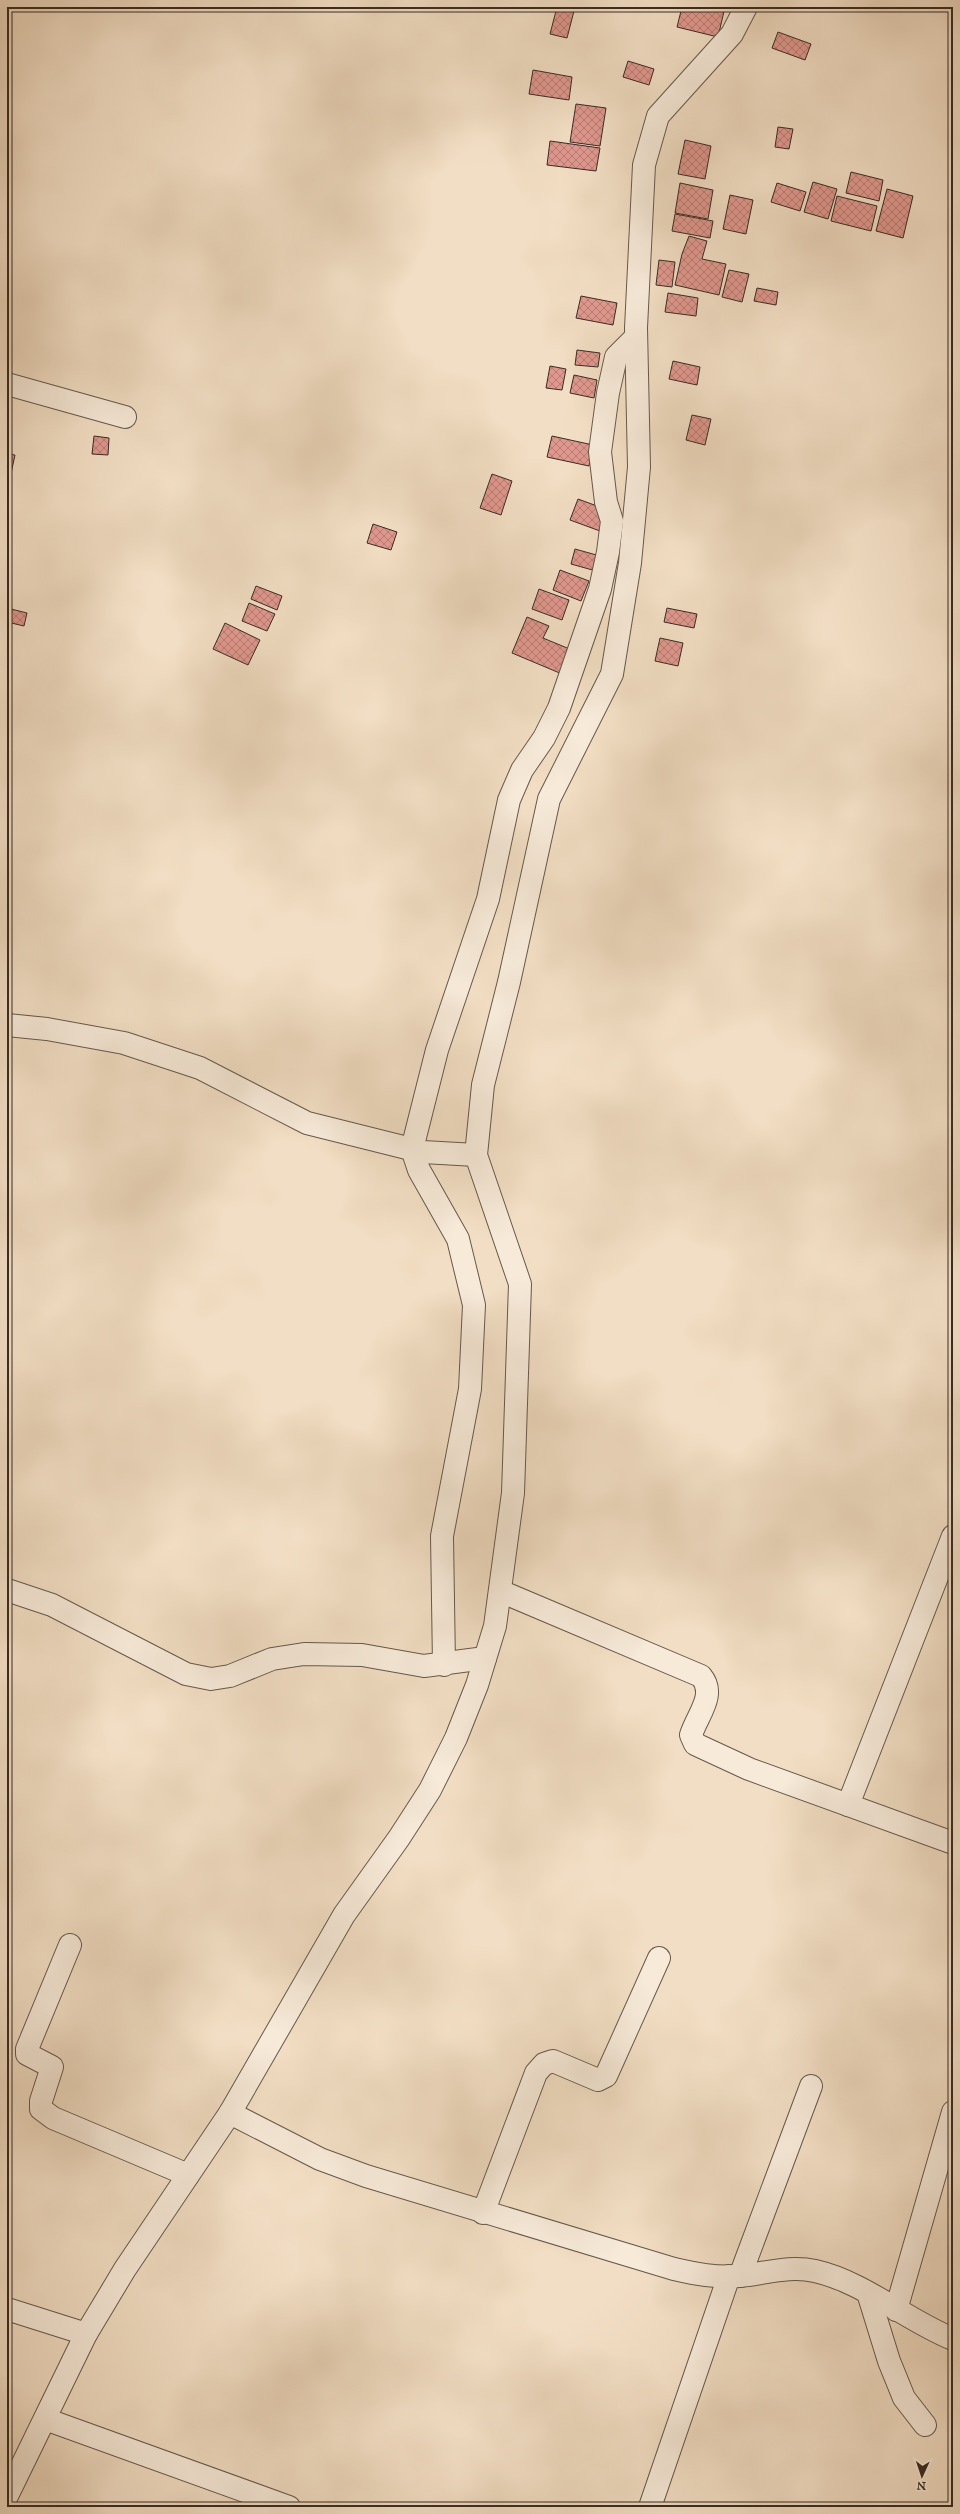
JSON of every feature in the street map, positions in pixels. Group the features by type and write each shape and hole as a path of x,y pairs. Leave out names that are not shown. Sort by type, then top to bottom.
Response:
{"street":[{"path":"7,2496 62,2426 86,2334 125,2269 230,2113 344,1915 399,1838 430,1790 456,1738 477,1685 495,1626 513,1493 520,1284 476,1155 483,1085 509,982 550,799 612,674 630,563 639,467 636,337 644,165 658,116 732,34 746,7"},
{"path":"444,1665 442,1536 470,1389 474,1306 458,1239 419,1170 412,1150 437,1050 488,899 509,800 522,770 544,738 559,708 600,589 608,552 612,521 606,502 600,452 608,392 616,357 636,337"},
{"path":"7,384 125,417"},
{"path":"7,1025 47,1029 124,1043 200,1068 307,1123 412,1150 476,1155"},
{"path":"848,1805 953,1536"},
{"path":"7,1590 52,1605 186,1674 211,1679 230,1676 272,1659 304,1654 362,1655 405,1664 444,1665 485,1658"},
{"path":"500,1591 701,1676 707,1682 709,1691 691,1735 695,1744 749,1769 953,1843"},
{"path":"70,1945 27,2049 27,2054 33,2059 52,2067 41,2101 41,2109 53,2118 188,2175"},
{"path":"483,2213 536,2073 544,2064 553,2061 598,2080 606,2076 659,1958"},
{"path":"650,2507 734,2276 810,2086"},
{"path":"896,2310 953,2112"},
{"path":"230,2113 320,2159 401,2188 674,2269 706,2277 734,2276 785,2269 814,2270 845,2280 926,2328 953,2339"},
{"path":"868,2293 889,2361 904,2398 925,2425"},
{"path":"7,2309 86,2334"},
{"path":"62,2426 289,2507"}],"building":[{"path":"557,7 575,7 567,38 550,34"},
{"path":"682,7 725,7 718,37 677,27"},
{"path":"778,32 811,44 805,60 772,48"},
{"path":"628,61 654,69 649,85 623,77"},
{"path":"533,70 572,77 569,100 529,94"},
{"path":"576,104 606,108 600,146 570,142"},
{"path":"778,127 793,129 789,149 775,147"},
{"path":"685,140 711,146 705,179 678,174"},
{"path":"550,141 600,148 596,171 547,165"},
{"path":"851,172 883,180 879,201 846,193"},
{"path":"813,182 837,189 828,219 804,212"},
{"path":"680,183 713,190 708,219 675,213"},
{"path":"777,183 806,192 800,211 771,202"},
{"path":"887,189 913,196 903,238 876,231"},
{"path":"730,195 753,200 746,234 723,229"},
{"path":"837,196 877,206 871,231 831,221"},
{"path":"675,214 713,221 710,238 672,231"},
{"path":"689,236 707,241 702,259 726,264 719,295 675,285 682,254"},
{"path":"659,260 675,262 672,287 656,285"},
{"path":"729,270 749,274 742,302 722,297"},
{"path":"757,288 778,292 776,305 754,301"},
{"path":"668,293 698,298 696,316 665,312"},
{"path":"581,296 617,303 613,325 576,318"},
{"path":"577,350 600,353 598,367 575,365"},
{"path":"673,361 700,367 697,385 669,379"},
{"path":"550,366 566,369 562,390 546,388"},
{"path":"574,375 597,380 594,398 570,393"},
{"path":"692,415 711,419 705,445 686,440"},
{"path":"94,436 109,438 108,455 92,454"},
{"path":"552,436 593,445 589,466 547,457"},
{"path":"7,454 15,455 10,478 7,477"},
{"path":"492,474 512,481 501,515 480,508"},
{"path":"578,499 608,510 600,531 570,520"},
{"path":"373,524 397,532 391,550 367,543"},
{"path":"575,549 600,556 596,571 571,564"},
{"path":"560,570 589,581 581,601 553,590"},
{"path":"256,586 282,596 277,610 251,599"},
{"path":"539,589 569,600 562,620 532,609"},
{"path":"249,603 275,614 267,631 242,621"},
{"path":"7,608 27,613 24,626 7,622"},
{"path":"667,608 697,614 694,628 664,622"},
{"path":"527,617 549,626 543,638 572,650 562,674 512,653"},
{"path":"225,623 260,640 248,665 213,649"},
{"path":"660,638 683,643 678,666 655,661"}]}
